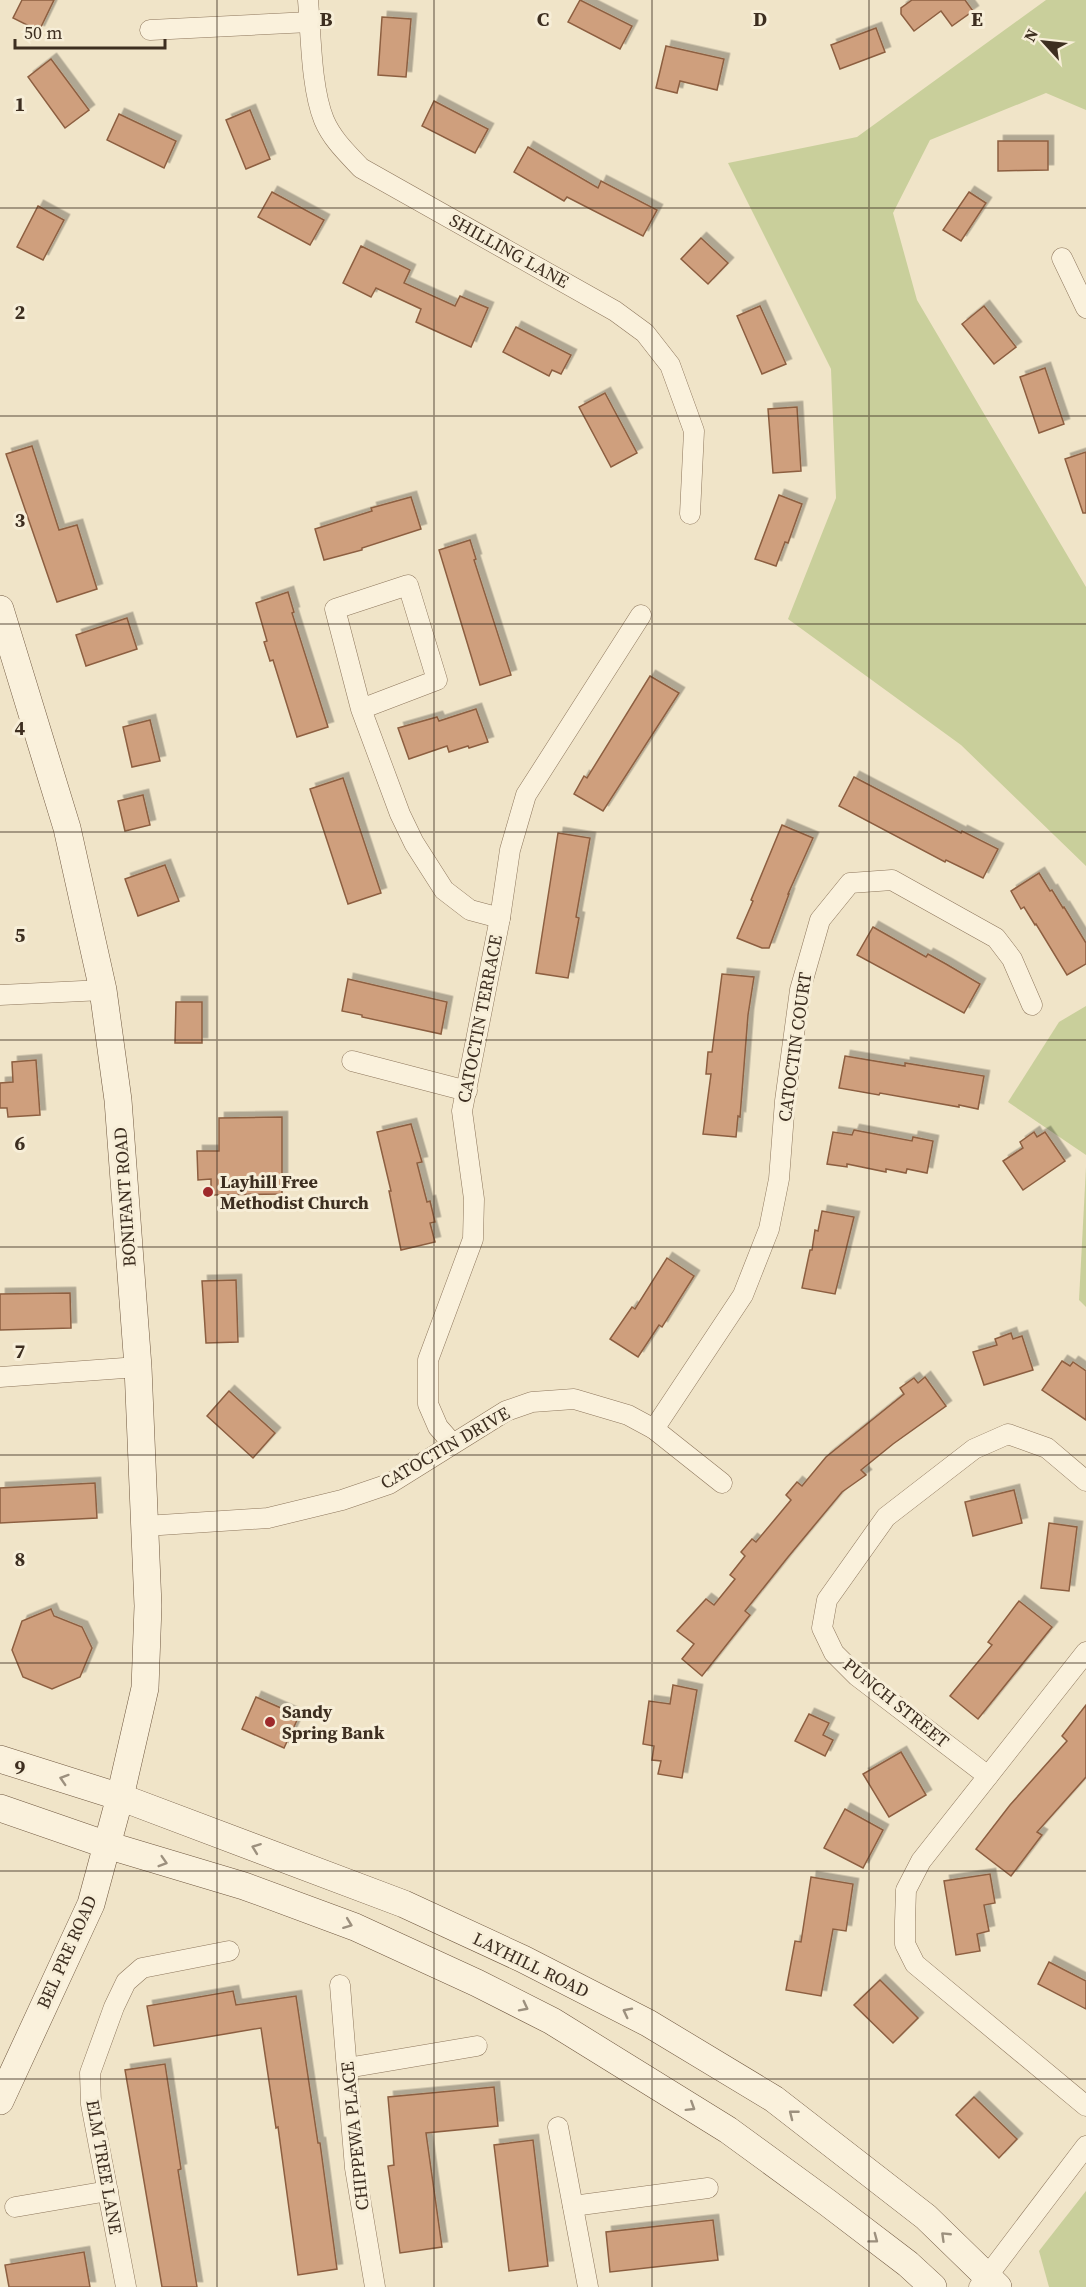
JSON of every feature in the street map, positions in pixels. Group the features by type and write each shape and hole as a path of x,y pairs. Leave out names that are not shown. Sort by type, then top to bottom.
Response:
{"main road":[{"name":"BONIFANT ROAD","path":"0,609 67,828 103,990 118,1100 138,1367 148,1606 145,1688 120,1797"},
{"name":"LAYHILL ROAD","path":"0,1759 120,1797 404,1904 524,1959 648,2023 774,2099 926,2217 988,2284"},
{"name":"BEL PRE ROAD","path":"0,2101 91,1904 120,1797"},
{"path":"0,1808 107,1845 244,1886 355,1926 552,2021 728,2130 908,2264 933,2287"}],"street":[{"name":"SHILLING LANE","path":"308,0 317,95 324,120 334,139 361,168 615,311 645,333 670,365 694,431 690,514"},
{"path":"150,30 310,22"},
{"path":"1062,258 1086,308"},
{"path":"361,709 437,680 408,585 335,609 361,709 400,814 414,843 444,890 470,910 500,918"},
{"name":"CATOCTIN TERRACE","path":"452,1443 438,1427 428,1404 428,1360 473,1239 474,1199 462,1111 500,918 510,849 526,795 641,615"},
{"name":"CATOCTIN COURT","path":"654,1428 743,1295 769,1229 779,1179 785,1101 800,990 820,920 850,883 892,880 996,938 1012,959 1032,1005"},
{"path":"0,995 103,990"},
{"path":"352,1061 467,1091"},
{"path":"0,1377 138,1367"},
{"name":"CATOCTIN DRIVE","path":"146,1526 268,1518 342,1500 389,1484 506,1411 532,1402 574,1399 628,1415 654,1428 722,1483"},
{"name":"PUNCH STREET","path":"988,1776 857,1676 834,1653 822,1628 827,1600 886,1517 974,1449 1008,1434 1047,1448 1086,1481"},
{"path":"1086,1652 921,1861 906,1890 905,1944 915,1964 1086,2106"},
{"name":"ELM TREE LANE","path":"126,2287 91,2104 90,2073 114,2007 126,1983 142,1968 229,1951"},
{"name":"CHIPPEWA PLACE","path":"340,1985 355,2168 375,2287"},
{"path":"347,2068 477,2046"},
{"path":"558,2127 588,2287"},
{"path":"988,2284 1086,2146"},
{"path":"573,2206 708,2188"},
{"path":"15,2207 108,2191"}],"green space":[{"path":"1046,0 1086,0 1086,110 1046,93 930,140 893,213 917,300 1086,587 1086,866 961,745 788,619 836,498 831,369 728,163 857,137"},
{"path":"1086,1006 1086,1155 1008,1102 1059,1022"},
{"path":"1086,1167 1086,1307 1079,1300"},
{"path":"1086,2191 1086,2287 1049,2287 1039,2251"}],"building":[{"path":"22,0 54,0 39,31 13,18"},
{"path":"580,0 632,26 620,49 568,22"},
{"path":"912,0 965,0 973,11 952,26 941,11 914,31 901,14 901,8"},
{"path":"382,17 411,19 406,77 378,75"},
{"path":"876,28 885,52 840,69 831,45"},
{"path":"666,46 724,59 717,90 680,81 677,93 656,88"},
{"path":"51,59 89,110 65,128 28,77"},
{"path":"434,101 488,129 475,153 422,126"},
{"path":"250,110 270,159 246,169 226,120"},
{"path":"119,114 176,141 164,168 107,140"},
{"path":"998,141 1048,141 1048,170 998,171"},
{"path":"528,147 598,188 601,181 657,210 643,236 567,197 564,201 514,172"},
{"path":"272,192 324,220 310,245 258,217"},
{"path":"969,192 986,203 961,241 943,230"},
{"path":"38,206 64,220 43,260 17,247"},
{"path":"701,238 728,263 708,284 681,259"},
{"path":"361,246 410,270 404,283 455,306 460,296 488,308 471,347 416,322 421,309 376,288 371,297 343,283"},
{"path":"760,306 786,364 762,374 737,316"},
{"path":"984,306 1016,347 994,364 962,324"},
{"path":"516,327 571,355 561,374 552,370 549,376 503,352"},
{"path":"1045,368 1064,424 1039,433 1020,377"},
{"path":"605,393 637,453 611,467 579,407"},
{"path":"797,407 801,471 773,473 768,409"},
{"path":"32,446 59,530 77,525 97,589 57,602 6,454"},
{"path":"1086,452 1086,513 1083,513 1065,459"},
{"path":"779,495 802,504 788,543 785,542 776,566 755,559"},
{"path":"411,497 421,529 362,548 362,550 324,560 315,529 372,511 371,508"},
{"path":"470,540 476,559 474,560 511,675 480,685 439,550"},
{"path":"288,592 294,612 292,613 328,727 297,737 273,660 270,661 264,642 267,641 256,603"},
{"path":"127,618 137,649 86,666 76,635"},
{"path":"650,676 679,693 603,811 574,794 584,776 587,778"},
{"path":"476,709 488,742 449,752 447,746 409,759 398,728 437,717 439,721"},
{"path":"150,720 160,761 132,767 123,727"},
{"path":"854,777 961,833 962,831 998,849 983,878 946,860 945,862 839,806"},
{"path":"343,778 381,893 348,904 310,789"},
{"path":"143,795 150,825 125,831 118,801"},
{"path":"782,825 813,838 788,894 769,948 762,948 737,938"},
{"path":"558,833 590,838 568,978 536,973"},
{"path":"165,865 179,901 138,916 125,879"},
{"path":"1039,873 1050,891 1052,890 1064,907 1086,943 1086,964 1067,975 1036,924 1024,907 1021,909 1011,891"},
{"path":"873,927 926,957 928,954 980,984 964,1013 857,955"},
{"path":"722,974 754,977 736,1137 703,1134 711,1074 706,1074 708,1052 712,1052"},
{"path":"348,979 447,1002 441,1034 342,1011"},
{"path":"176,1002 202,1002 202,1043 175,1043"},
{"path":"845,1056 984,1076 978,1109 839,1088"},
{"path":"36,1060 40,1115 8,1117 7,1108 0,1108 0,1083 13,1082 12,1062"},
{"path":"282,1117 282,1194 211,1195 211,1179 198,1180 197,1151 219,1151 219,1118"},
{"path":"411,1124 422,1162 417,1163 427,1202 430,1201 435,1222 430,1223 435,1242 401,1250 389,1191 391,1191 377,1132"},
{"path":"854,1130 912,1141 913,1137 933,1141 927,1173 907,1169 906,1173 886,1169 886,1172 847,1164 847,1167 827,1164 833,1132 852,1135"},
{"path":"1034,1132 1037,1137 1045,1132 1065,1161 1023,1190 1003,1161 1023,1148 1020,1142"},
{"path":"822,1211 854,1217 835,1294 802,1288 815,1230 818,1231"},
{"path":"667,1258 694,1276 662,1327 659,1325 638,1357 610,1339 632,1307 635,1309"},
{"path":"236,1280 238,1342 206,1343 202,1281"},
{"path":"70,1293 71,1328 0,1330 0,1294"},
{"path":"1011,1333 1013,1339 1022,1336 1033,1370 984,1385 973,1352 997,1345 995,1339"},
{"path":"1062,1361 1070,1366 1073,1362 1086,1371 1086,1420 1042,1390"},
{"path":"925,1377 946,1406 861,1470 866,1475 842,1492 788,1557 745,1611 750,1615 702,1676 682,1659 694,1644 677,1631 706,1599 714,1605 735,1579 730,1575 745,1556 741,1552 752,1539 756,1542 791,1500 786,1495 797,1482 802,1486 826,1457 904,1394 900,1388 914,1378 918,1383"},
{"path":"229,1391 275,1433 253,1458 207,1416"},
{"path":"95,1483 97,1518 0,1523 0,1488"},
{"path":"1014,1490 1022,1523 973,1536 965,1502"},
{"path":"1049,1523 1077,1527 1069,1591 1041,1588"},
{"path":"1019,1601 1052,1627 978,1719 950,1696 992,1645 988,1642"},
{"path":"51,1609 54,1616 82,1627 92,1648 80,1677 52,1689 23,1677 12,1650 22,1621"},
{"path":"673,1685 697,1690 682,1778 658,1774 661,1761 652,1760 654,1746 643,1744 649,1701 670,1704"},
{"name":"Sandy Spring Bank","path":"256,1697 299,1716 284,1748 242,1729"},
{"path":"1086,1705 1086,1777 1037,1832 1042,1835 1011,1876 976,1849 1010,1805 1067,1741 1062,1736"},
{"path":"809,1714 829,1723 823,1735 833,1740 825,1756 795,1741"},
{"path":"901,1752 926,1795 889,1817 863,1774"},
{"path":"845,1809 883,1830 863,1868 824,1848"},
{"path":"990,1874 995,1903 984,1905 989,1931 977,1934 980,1951 956,1955 944,1881"},
{"path":"811,1877 853,1884 846,1931 833,1929 821,1996 786,1990 795,1941 801,1942"},
{"path":"1049,1962 1086,1981 1086,2009 1038,1984"},
{"path":"880,1980 918,2018 893,2043 854,2005"},
{"path":"233,1991 236,2005 296,1996 318,2143 320,2143 337,2269 298,2275 278,2127 276,2128 261,2028 154,2046 147,2006"},
{"path":"165,2064 181,2169 178,2170 197,2287 162,2287 125,2070"},
{"path":"494,2087 498,2126 426,2133 442,2247 400,2253 388,2166 394,2165 388,2097"},
{"path":"974,2097 1017,2139 999,2158 956,2115"},
{"path":"533,2140 548,2266 509,2271 494,2145"},
{"path":"713,2220 718,2260 610,2272 606,2232"},
{"path":"84,2252 90,2287 9,2287 5,2265"}],"place":[{"name":"Layhill Free Methodist Church","path":"208,1192"},
{"name":"Sandy Spring Bank","path":"270,1722"}]}
